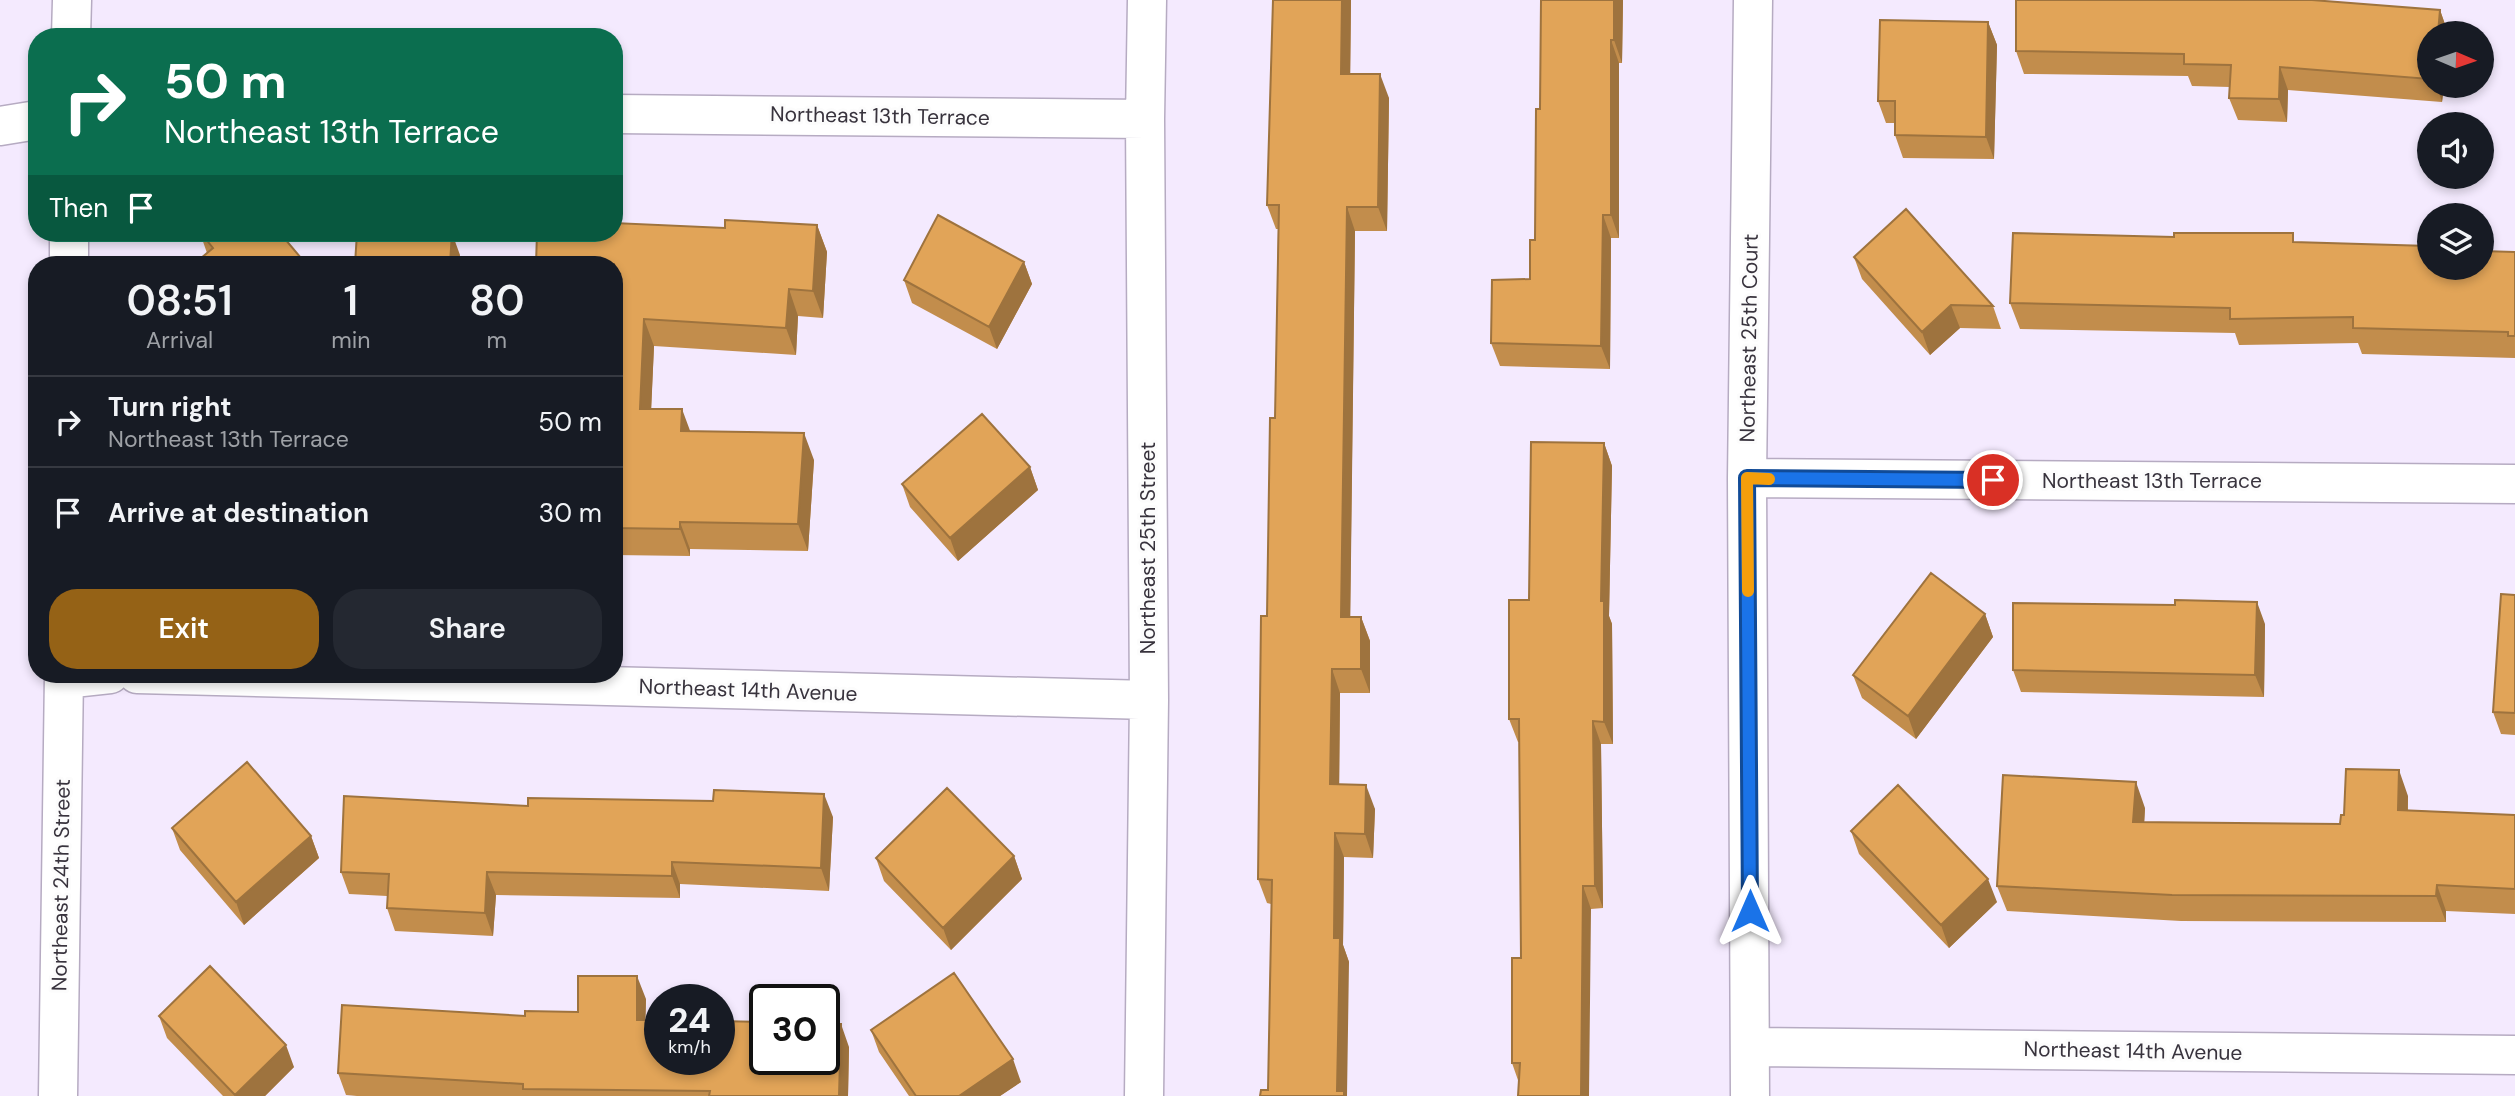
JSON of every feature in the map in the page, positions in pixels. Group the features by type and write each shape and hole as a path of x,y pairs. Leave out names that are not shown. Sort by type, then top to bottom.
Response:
{"street":[{"path":"71,28 72,0"},
{"name":"Northeast 25th Street","path":"1144,1096 1149,700 1145,118 1147,0"},
{"name":"Northeast 25th Court","path":"1750,1096 1747,478 1753,0"},
{"name":"Northeast 13th Terrace","path":"623,114 1145,118"},
{"path":"0,126 28,121"},
{"name":"Northeast 13th Terrace","path":"1747,478 2515,484"},
{"name":"Northeast 24th Street","path":"58,1096 64,683"},
{"name":"Northeast 14th Avenue","path":"487,683 1149,700"},
{"name":"Northeast 14th Avenue","path":"1751,1047 2515,1055"}],"building":[{"path":"1273,0 1342,0 1341,74 1380,74 1378,207 1347,207 1341,617 1361,617 1361,669 1332,669 1330,784 1366,785 1365,834 1335,833 1334,938 1340,938 1337,1091 1344,1091 1344,1096 1260,1096 1261,1090 1268,1090 1272,880 1258,879 1261,616 1267,616 1270,418 1275,418 1279,205 1267,205"},
{"path":"1541,0 1614,0 1614,40 1611,40 1611,215 1603,215 1601,346 1491,343 1492,280 1530,279 1530,240 1535,240 1536,109 1540,109"},
{"path":"2016,0 2312,0 2440,10 2439,21 2417,21 2417,78 2280,67 2279,99 2229,98 2231,65 2184,64 2184,54 2016,51"},
{"path":"1880,20 1988,22 1986,137 1895,135 1895,101 1878,101"},
{"path":"1906,209 1993,306 1951,305 1922,332 1854,257"},
{"path":"938,215 1024,262 989,327 904,280"},
{"path":"725,220 817,225 813,291 789,289 786,328 644,319 640,409 682,409 681,431 804,433 798,524 680,522 680,529 623,528 623,256 536,256 537,242 623,242 623,223 725,228"},
{"path":"2013,233 2174,237 2174,233 2293,233 2293,242 2417,246 2417,280 2494,280 2494,251 2515,252 2515,336 2508,336 2508,332 2353,328 2353,317 2230,319 2230,308 2010,303"},
{"path":"208,242 288,242 299,256 204,256 213,248"},
{"path":"356,242 451,242 451,256 356,256"},
{"path":"982,414 1030,467 950,538 902,484"},
{"path":"1531,442 1604,443 1601,601 1604,601 1604,722 1593,721 1595,886 1583,886 1581,1096 1518,1096 1520,1063 1512,1063 1512,958 1521,958 1519,719 1509,719 1509,600 1529,600"},
{"path":"1931,573 1985,614 1908,716 1853,675"},
{"path":"2501,594 2515,595 2515,713 2493,712"},
{"path":"2175,600 2257,602 2255,675 2013,670 2013,603 2175,605"},
{"path":"247,762 311,836 236,902 172,828"},
{"path":"2346,769 2399,770 2398,810 2515,815 2515,889 2437,885 2436,896 2172,895 1997,886 2003,775 2136,782 2133,822 2340,824 2341,815 2344,815"},
{"path":"1898,785 1988,879 1941,925 1851,831"},
{"path":"947,788 1014,856 943,928 876,858"},
{"path":"714,790 824,794 821,868 672,862 672,876 487,872 485,913 387,908 389,874 341,872 344,796 528,806 528,798 713,801"},
{"path":"210,966 286,1045 235,1095 159,1016"},
{"path":"954,973 1013,1059 959,1096 916,1096 871,1030"},
{"path":"578,976 637,976 637,1020 644,1020 644,1075 735,1075 735,1021 749,1022 749,1075 840,1075 839,1096 709,1096 710,1091 523,1089 523,1084 338,1073 342,1005 525,1016 525,1011 578,1012"}],"slow traffic":[{"path":"1748,591 1747,478 1769,479"}],"route":[{"path":"1750,911 1747,478 1993,480"}]}
